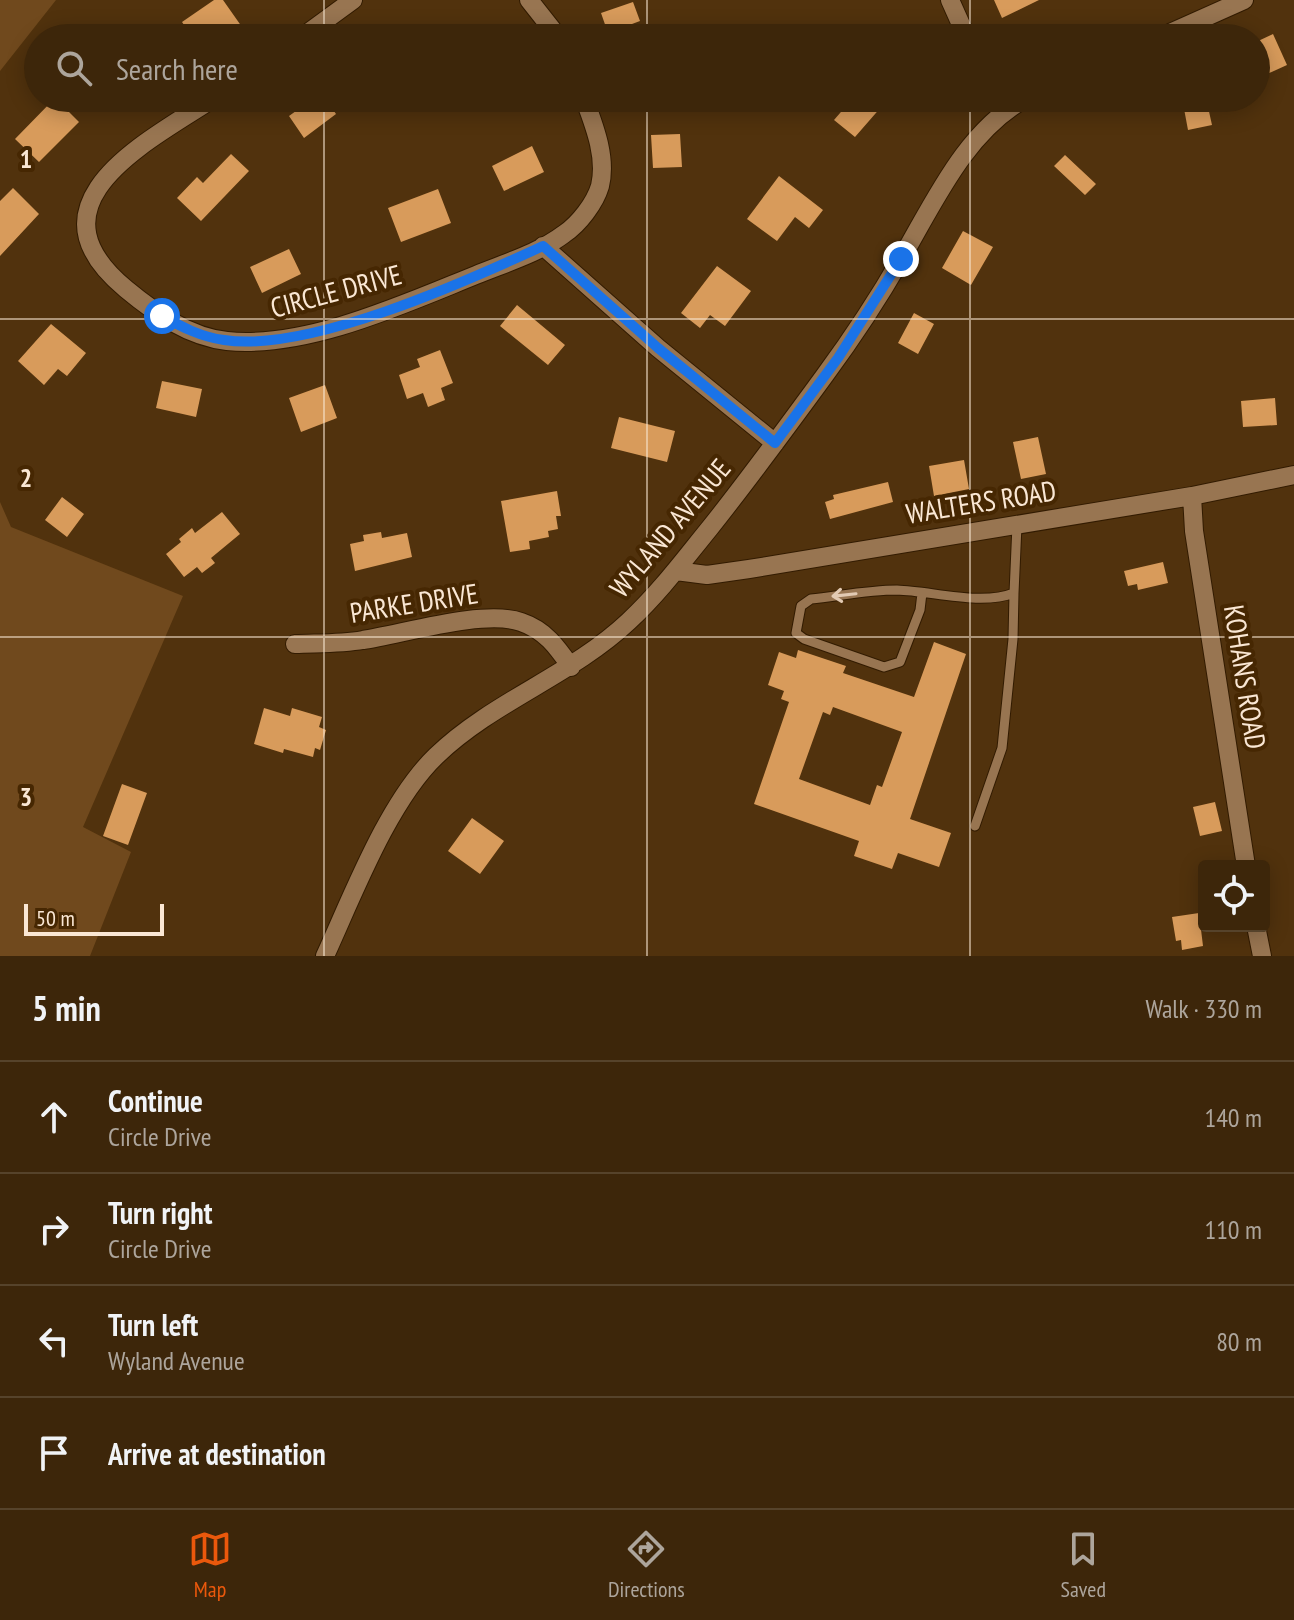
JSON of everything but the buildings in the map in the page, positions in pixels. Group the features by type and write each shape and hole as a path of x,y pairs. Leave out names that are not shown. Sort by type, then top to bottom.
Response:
{"street":[{"path":"320,24 353,0"},
{"path":"529,0 548,24"},
{"path":"950,0 961,24"},
{"path":"1190,24 1244,0"},
{"name":"CIRCLE DRIVE","path":"192,112 150,139 111,170 93,195 86,226 94,253 117,282 162,316 202,336 227,341 291,337 392,309 543,246 572,228 589,207 599,187 599,145 588,112"},
{"name":"WYLAND AVENUE","path":"325,956 381,839 422,772 452,742 608,641 676,571 775,443 873,305 960,161 995,112"},
{"path":"543,246 658,348 775,443"},
{"name":"WALTERS ROAD","path":"676,571 721,573 1192,496 1294,475"},
{"name":"KOHANS ROAD","path":"1192,496 1194,531 1245,860"},
{"name":"PARKE DRIVE","path":"295,644 341,643 451,624 502,619 519,621 542,632 571,667"},
{"path":"1257,932 1262,956"}],"lane":[{"path":"975,826 1002,748 1013,639 1017,525"},
{"path":"922,593 920,610 900,662 884,667 804,639 796,633 801,606 811,599 897,590 1003,597 1014,593"}],"shaded area":[{"path":"0,0 56,0 37,24 24,24 24,41 0,71"},
{"path":"0,502 11,527 183,596 83,827 131,852 90,956 0,956"}],"route":[{"path":"162,316 202,336 227,341 291,337 392,309 543,246 658,348 775,443 838,358 901,259"}]}
